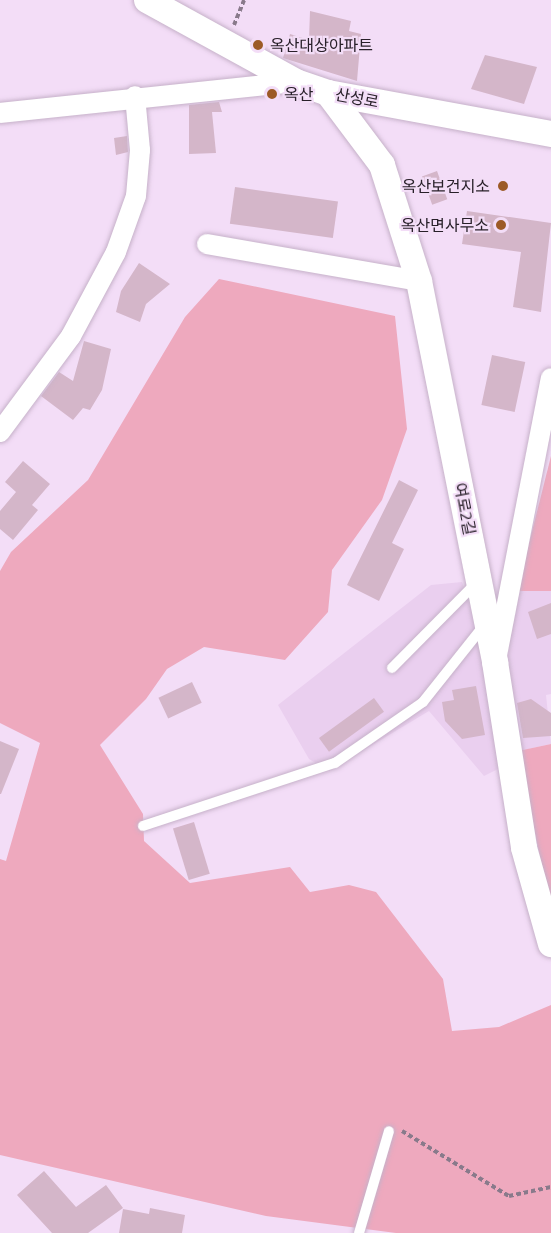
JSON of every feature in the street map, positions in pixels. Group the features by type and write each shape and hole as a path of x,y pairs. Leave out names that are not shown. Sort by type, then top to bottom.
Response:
{"street":[{"name":"산성로","path":"147,0 296,82 328,93 551,134"},
{"path":"0,113 135,96 296,82"},
{"name":"여로2길","path":"328,93 382,165 419,281 488,622 524,848 551,944"},
{"path":"0,432 71,336 116,252 136,196 140,150 135,96"},
{"path":"207,244 419,281"},
{"path":"495,662 546,430 551,378"}],"lane":[{"path":"392,668 479,580"},
{"path":"143,826 335,763 423,702 488,622"},
{"path":"359,1233 389,1131"}],"path":[{"path":"389,1131 409,1131 509,1196 551,1187"}],"shaded area":[{"path":"219,279 395,316 407,429 382,500 332,570 328,612 285,660 204,647 167,669 146,699 100,745 143,814 144,841 190,883 290,867 310,892 349,885 376,892 443,979 452,1031 499,1027 551,1005 551,1233 396,1233 266,1216 0,1155 0,859 6,861 40,743 0,723 0,571 11,552 88,480 185,317"},
{"path":"551,456 551,591 517,591"},
{"path":"462,582 482,643 504,766 484,776 429,711 329,771 309,759 278,705 431,585"},
{"path":"517,591 551,591 551,694 546,695 551,744 518,751 507,663"},
{"path":"551,744 551,910 518,751"}],"building":[{"path":"310,11 351,21 349,31 361,34 357,81 283,58 290,34 309,40"},
{"path":"485,55 537,67 524,104 471,89"},
{"path":"219,102 222,112 212,112 216,153 189,154 189,105"},
{"path":"127,136 128,152 116,155 114,138"},
{"path":"437,171 447,199 432,205 422,176"},
{"path":"235,187 338,201 333,238 230,224"},
{"path":"467,211 551,223 541,312 513,307 521,252 462,244"},
{"path":"139,263 170,284 146,304 140,322 116,312 121,291"},
{"path":"84,341 111,349 102,390 90,410 83,408 73,420 41,396 59,372 73,381"},
{"path":"492,355 525,362 515,412 481,405"},
{"path":"23,461 50,484 32,505 38,510 13,540 0,529 0,511 16,492 5,482"},
{"path":"399,480 418,490 392,543 404,549 379,601 347,585"},
{"path":"551,603 551,634 537,639 528,612"},
{"path":"192,682 202,703 168,718 158,698"},
{"path":"476,686 485,735 462,739 445,721 442,702 454,700 452,690"},
{"path":"374,698 384,712 329,752 319,738"},
{"path":"531,699 551,713 551,736 523,738 517,703"},
{"path":"0,741 19,749 1,794 0,794"},
{"path":"194,822 210,874 189,880 173,828"},
{"path":"44,1171 76,1207 106,1185 123,1208 88,1233 52,1233 17,1195"},
{"path":"150,1208 185,1215 182,1233 119,1233 123,1209 149,1214"}],"place":[{"name":"옥산대상아파트","path":"258,45"},
{"name":"옥산","path":"272,94"},
{"name":"옥산보건지소","path":"503,186"},
{"name":"옥산면사무소","path":"501,225"}]}
